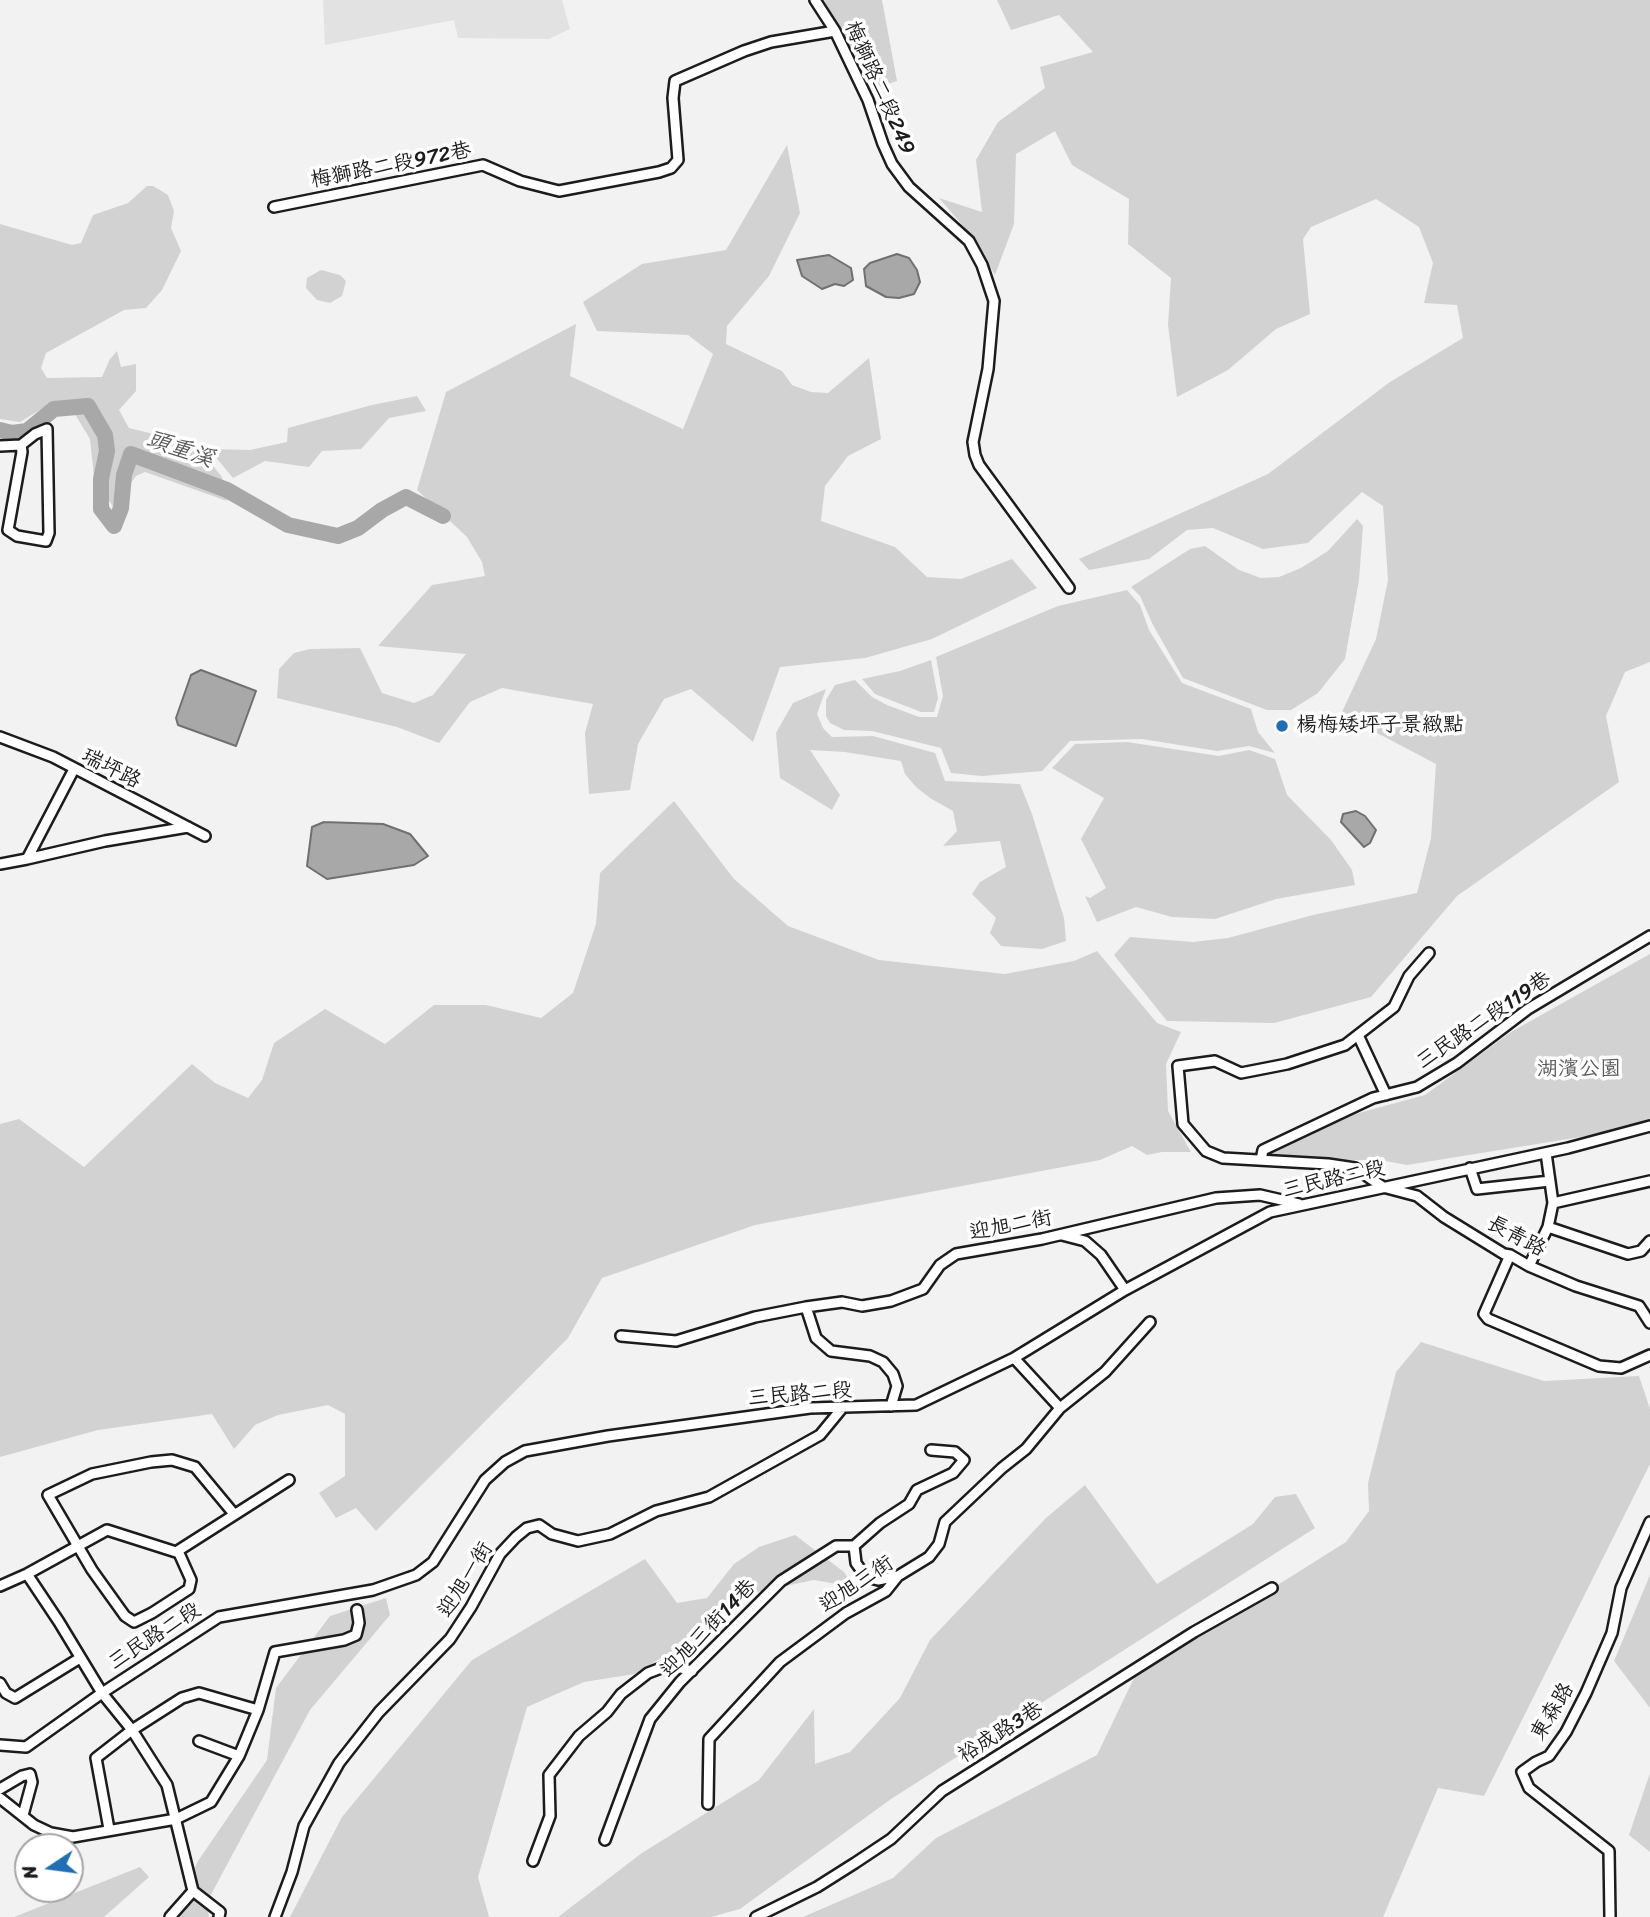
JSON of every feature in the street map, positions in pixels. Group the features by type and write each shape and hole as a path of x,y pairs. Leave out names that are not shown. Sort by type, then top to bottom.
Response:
{"street":[{"name":"梅獅路二段249","path":"816,0 835,31 871,106 892,164 909,187 970,241 982,265 994,301 988,369 973,442 975,455 979,465 1069,588"},
{"name":"梅獅路二段972巷","path":"274,207 483,165 520,181 559,191 659,172 671,168 678,160 673,98 675,81 771,42 835,31"},
{"path":"0,446 21,444 35,433 47,429 49,533 46,541 16,536 8,530 22,452 21,444"},
{"name":"瑞坪路","path":"0,737 53,757 205,836"},
{"path":"27,859 74,769"},
{"path":"0,864 105,841 188,827"},
{"name":"三民路二段119巷","path":"1261,1160 1263,1150 1373,1098 1417,1087 1457,1063 1528,1009 1650,936"},
{"path":"1383,1187 1355,1168 1223,1158 1206,1151 1183,1125 1178,1066 1215,1061 1241,1073 1287,1065 1345,1045 1394,1007 1409,976 1429,953"},
{"path":"1358,1035 1385,1095"},
{"name":"三民路二段","path":"0,1745 26,1747 102,1693 219,1617 373,1590 416,1575 433,1562 485,1480 505,1462 525,1451 608,1436 810,1408 916,1405 1014,1358 1125,1290 1270,1212 1546,1153 1650,1126"},
{"path":"1528,1266 1548,1227 1553,1203 1546,1153"},
{"path":"1470,1168 1477,1189 1550,1181"},
{"path":"1553,1203 1650,1181"},
{"name":"長青路","path":"1383,1187 1417,1196 1444,1217 1528,1266 1576,1286 1639,1306"},
{"name":"迎旭二街","path":"621,1336 676,1341 755,1317 806,1307 842,1302 862,1306 891,1301 923,1289 940,1265 956,1254 1060,1235 1216,1198 1260,1195 1300,1204"},
{"path":"1548,1227 1628,1254 1641,1251 1650,1241"},
{"path":"1060,1235 1085,1241 1101,1255 1125,1290"},
{"path":"1510,1255 1484,1314 1488,1319 1599,1366 1620,1368 1650,1355"},
{"path":"1650,1300 1639,1306 1650,1323"},
{"path":"806,1307 816,1338 831,1350 870,1356 883,1362 893,1374 897,1386 891,1405"},
{"name":"迎旭三街","path":"708,1804 709,1739 780,1662 846,1613 886,1591 898,1576 929,1557 939,1544 945,1522 1026,1449 1060,1408 1105,1372 1150,1322"},
{"path":"1014,1358 1060,1408"},
{"name":"迎旭一街","path":"275,1917 292,1872 304,1826 339,1763 379,1712 450,1639 500,1554 516,1537 527,1528 539,1525 552,1534 578,1541 610,1534 656,1511 709,1497 820,1435 843,1407"},
{"path":"898,1576 878,1580 866,1577 856,1563 854,1546 880,1523 909,1504 917,1490 953,1473 964,1460 955,1452 931,1450"},
{"path":"0,1587 27,1574 79,1545 107,1530 178,1551 191,1580 189,1589 134,1622 125,1616 92,1570 79,1545 48,1495 92,1474 172,1460 195,1467 234,1514"},
{"path":"178,1551 289,1479"},
{"name":"東森路","path":"1610,1917 1609,1851 1529,1788 1522,1772 1549,1756 1581,1703 1612,1633 1621,1588 1649,1524"},
{"name":"迎旭三街14巷","path":"605,1840 650,1719 692,1671 781,1581 836,1546 854,1546"},
{"path":"27,1574 102,1693 132,1730 167,1785 193,1891 220,1912 219,1917"},
{"name":"裕成路3巷","path":"756,1917 836,1875 891,1839 942,1791 1194,1632 1272,1588"},
{"path":"0,1798 34,1825 51,1833 73,1837 176,1819 211,1802 239,1756 258,1710 275,1652 344,1640 356,1635 359,1623 357,1610"},
{"path":"0,1683 6,1693 15,1698 80,1658"},
{"path":"533,1860 550,1816 549,1775 579,1736 607,1712 621,1694 648,1673 669,1665 692,1671"},
{"path":"109,1829 96,1758 132,1730 182,1698 199,1693 258,1710"},
{"path":"199,1741 239,1756"},
{"path":"0,1789 30,1774 32,1782 23,1815"},
{"path":"170,1917 193,1891"}],"shaded area":[{"path":"323,0 562,0 570,29 549,39 458,38 454,20 325,45"},
{"path":"897,254 909,258 917,270 920,282 914,294 899,298 886,297 866,286 864,269 870,263"},
{"path":"829,255 851,268 853,280 844,286 835,284 822,289 802,276 797,260"},
{"path":"201,670 256,691 236,746 178,725 176,718 191,675"},
{"path":"1356,811 1365,816 1376,830 1370,843 1364,847 1341,822 1343,814"},
{"path":"324,822 383,824 410,834 428,856 414,865 327,879 307,866 312,827"}],"green space":[{"path":"824,0 882,0 897,81 873,89"},
{"path":"997,0 1650,0 1650,662 1625,672 1606,716 1619,782 1457,896 1371,997 1274,1023 1167,1021 1114,955 1130,937 1193,942 1228,938 1313,915 1417,893 1431,838 1436,764 1341,714 1376,639 1388,580 1383,506 1362,492 1308,543 1263,549 1213,528 1187,530 1149,559 1089,570 1079,559 1268,474 1390,382 1463,338 1457,305 1424,303 1433,263 1419,227 1376,199 1311,227 1303,239 1310,314 1276,329 1228,370 1177,397 1168,325 1171,278 1128,244 1129,199 1072,165 1055,131 1016,154 1014,224 995,275 971,235 939,198 982,212 976,160 998,122 1045,88 1040,67 1093,52 1059,15 1011,30"},
{"path":"787,145 800,213 769,276 727,326 726,344 782,371 792,385 811,392 828,393 869,358 881,439 848,456 825,486 821,521 895,547 927,577 961,579 1012,559 1037,588 932,639 865,658 780,667 753,742 691,689 664,699 638,744 630,790 589,794 585,733 593,704 502,688 470,702 439,743 397,727 277,698 279,669 294,653 310,649 360,648 382,693 414,703 433,695 466,654 378,646 432,585 485,576 482,562 467,537 417,490 446,392 576,324 570,376 683,429 713,354 688,335 597,331 583,302 642,264 726,250"},
{"path":"147,186 153,186 168,195 174,211 171,228 181,251 162,290 146,308 124,310 46,353 41,368 47,378 102,377 117,351 121,367 136,364 136,391 119,410 129,428 195,444 222,477 227,501 145,472 136,476 113,507 94,477 90,439 67,401 48,405 20,422 0,419 0,224 72,245 81,243 93,215 128,203"},
{"path":"321,270 340,275 346,281 342,296 330,303 317,300 306,288 307,278"},
{"path":"417,396 426,411 389,418 361,449 322,451 309,467 265,461 233,478 209,449 250,450 287,442 288,428"},
{"path":"1357,519 1363,526 1359,580 1345,659 1318,693 1291,710 1267,710 1183,678 1140,596 1131,587 1190,549 1205,546 1239,570 1261,578 1279,577 1301,568 1328,551"},
{"path":"1127,590 1140,605 1149,630 1182,683 1251,709 1258,732 1275,753 1249,746 1217,751 1142,739 1070,741 1042,771 982,776 951,773 941,748 872,731 844,730 830,723 826,716 826,700 835,685 855,680 872,697 887,705 919,717 937,717 943,696 936,657 1058,606"},
{"path":"931,660 938,698 934,712 921,712 875,694 862,679 900,671"},
{"path":"826,689 817,714 823,728 832,737 873,736 935,753 945,781 1020,784 1064,918 1066,941 1042,949 1001,946 990,933 996,918 972,894 980,882 1006,867 1000,841 943,846 957,831 953,811 916,787 905,774 901,761 845,752 810,750 840,795 832,810 780,778 776,733 793,703"},
{"path":"1127,742 1219,756 1249,750 1275,759 1287,795 1331,840 1352,870 1355,885 1276,899 1215,919 1172,917 1136,907 1097,922 1085,896 1090,898 1106,888 1081,839 1104,798 1052,768 1075,744"},
{"path":"674,801 734,879 788,926 879,960 1005,974 1074,961 1097,951 1157,1023 1181,1032 1166,1064 1168,1111 1191,1152 1147,1155 1132,1146 1100,1160 755,1225 602,1278 568,1338 376,1531 356,1508 336,1518 319,1493 345,1476 345,1414 328,1405 278,1415 255,1425 234,1449 212,1414 98,1430 0,1457 0,1124 19,1119 84,1167 192,1064 215,1083 248,1098 262,1080 274,1043 325,1009 385,1044 434,1005 486,1005 541,1018 573,993 596,924 600,873"},
{"name":"湖濱公園","path":"1650,954 1650,1121 1642,1127 1407,1165 1380,1160 1320,1160 1265,1154 1355,1114 1425,1095 1511,1032"},
{"path":"1421,1342 1544,1381 1639,1376 1650,1409 1650,1464 1484,1796 1438,1788 1383,1917 803,1917 893,1878 936,1838 1097,1755 1136,1674 1346,1542 1369,1511 1368,1483 1396,1372"},
{"path":"1085,1485 1157,1584 1253,1524 1275,1497 1296,1494 1315,1528 891,1799 740,1909 711,1917 558,1917 642,1853 759,1780 814,1709 815,1764 850,1752 900,1698 930,1640 1046,1518"},
{"path":"795,1535 844,1572 854,1587 814,1580 752,1593 714,1627 634,1674 584,1682 527,1707 478,1877 489,1917 290,1917 342,1817 472,1660 645,1559 677,1603 707,1598 734,1564 759,1547"},
{"path":"1650,1575 1650,1708 1614,1661"},
{"path":"386,1598 390,1615 310,1710 207,1902 209,1917 172,1917 198,1861 267,1760 276,1688 330,1616"},
{"path":"1650,1773 1650,1852 1629,1835"},
{"path":"140,1867 149,1877 104,1917 14,1917 49,1903 84,1903 84,1889"}],"waterway":[{"name":"頭重溪","path":"0,430 12,433 27,431 54,409 88,406 105,435 107,451 101,479 101,509 114,526 121,508 124,475 131,454 227,490 288,525 338,536 358,528 382,510 406,497 443,516"}],"place":[{"name":"楊梅矮坪子景緻點","path":"1282,726"}]}
